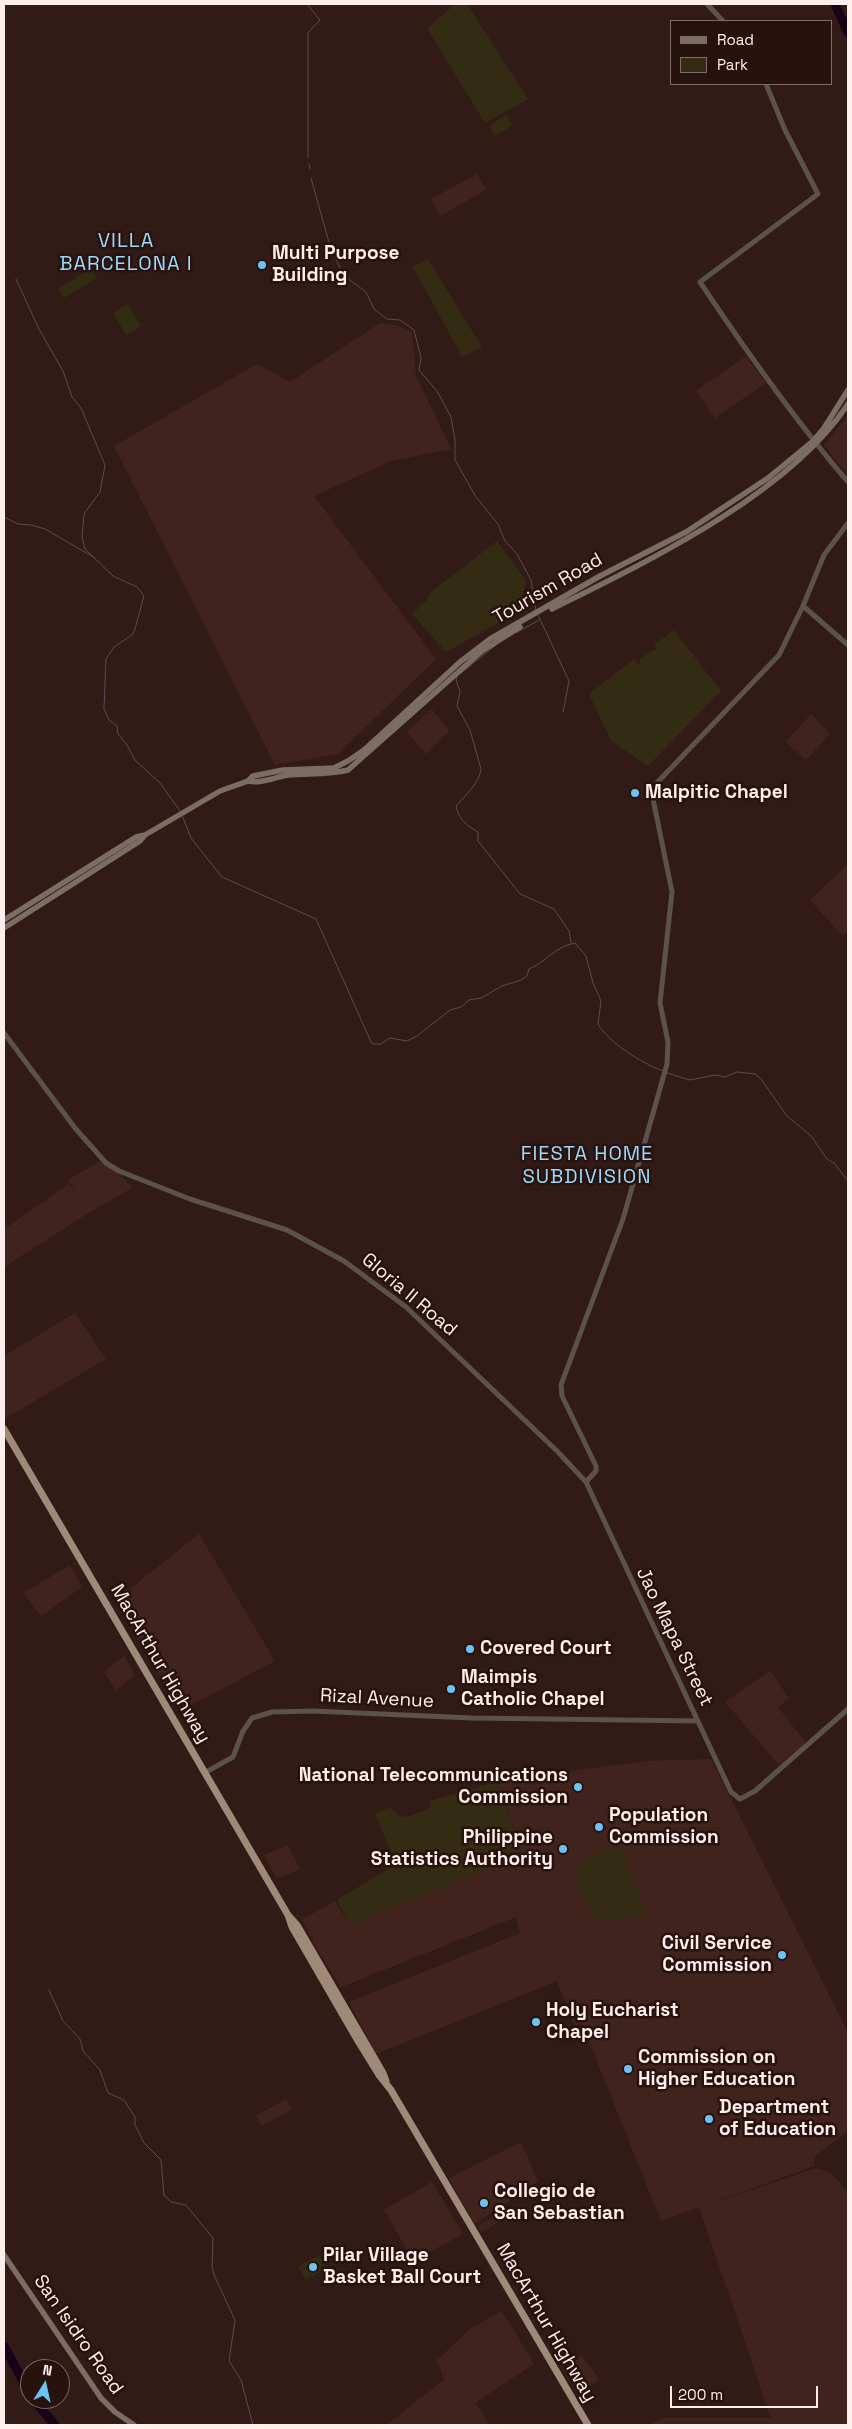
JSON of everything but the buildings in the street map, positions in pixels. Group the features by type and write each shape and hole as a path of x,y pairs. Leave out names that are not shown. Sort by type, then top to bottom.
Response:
{"highway":[{"name":"MacArthur Highway","path":"4,1429 288,1915 292,1917 356,2026 386,2081 588,2425"}],"main road":[{"name":"Tourism Road","path":"814,443 848,390"},
{"name":"Tourism Road","path":"4,928 132,846 145,835 220,791 248,781 254,782 285,776 336,773 348,770 482,650 540,614 708,526 773,481 831,428 848,404"},
{"name":"Tourism Road","path":"4,920 136,837 145,835"},
{"name":"San Isidro Road","path":"4,2255 101,2398 114,2412 134,2425"}],"street":[{"path":"707,4 721,20"},
{"path":"766,85 786,130 818,194 700,282 736,338 814,443 848,482"},
{"path":"586,1482 596,1471 596,1466 562,1396 561,1385 623,1219 668,1064 668,1042 660,1003 672,892 651,789 684,752 772,664 786,643 824,555 848,523"},
{"path":"803,606 848,644"},
{"name":"Gloria II Road","path":"4,1033 75,1128 106,1163 119,1171 190,1199 287,1230 360,1272 406,1307 484,1380 586,1482"},
{"name":"Jao Mapa Street","path":"586,1482 731,1792 740,1799 775,1775 848,1710"},
{"name":"Rizal Avenue","path":"206,1772 233,1756 243,1731 252,1718 272,1712 313,1711 472,1718 698,1720"}],"shaded area":[{"path":"477,174 486,190 440,216 431,199"},
{"path":"380,323 399,326 412,332 416,376 451,449 391,461 314,496 436,659 338,754 275,765 114,446 257,364 290,382"},
{"path":"746,356 766,383 715,418 696,391"},
{"path":"848,415 848,476 824,445"},
{"path":"432,709 449,731 426,754 407,732"},
{"path":"811,714 830,734 806,760 786,742"},
{"path":"848,864 848,931 843,936 810,900"},
{"path":"100,1161 118,1172 132,1188 90,1212 4,1267 4,1229 69,1184 80,1198 68,1180"},
{"path":"75,1313 106,1359 6,1418 4,1415 4,1356"},
{"path":"199,1534 275,1661 180,1711 116,1600"},
{"path":"70,1565 82,1587 41,1616 23,1593"},
{"path":"124,1656 135,1675 116,1690 104,1672"},
{"path":"770,1671 789,1698 778,1707 806,1743 779,1765 725,1702"},
{"path":"711,1759 848,2033 848,2131 814,2157 814,2166 709,2204 817,2168 832,2174 848,2193 848,2425 648,2425 664,2418 771,2418 699,2207 661,2221 582,2024 574,2025 557,1981 376,2054 349,2002 520,1933 516,1917 341,1987 301,1920 335,1901 350,1925 516,1857 508,1841 518,1837 496,1782 497,1784 540,1776 542,1778 579,1770 647,1761"},
{"path":"288,1845 300,1869 277,1879 264,1855"},
{"path":"286,2099 292,2109 262,2126 256,2116"},
{"name":"Collegio de San Sebastian","path":"521,2142 538,2182 474,2224 449,2178"},
{"name":"Collegio de San Sebastian","path":"432,2182 463,2234 418,2258 415,2254 411,2257 384,2210"},
{"path":"510,2207 513,2213 481,2233 478,2226"},
{"path":"502,2311 534,2364 475,2403 490,2425 386,2425 444,2380 437,2360 470,2329"},
{"path":"582,2356 599,2379 580,2394 563,2369"}],"green space":[{"path":"455,4 467,4 528,99 485,123 427,28"},
{"path":"506,115 513,125 495,136 489,126"},
{"path":"428,259 482,347 462,357 413,267"},
{"path":"91,268 97,278 64,298 58,289"},
{"path":"128,304 141,326 126,335 113,313"},
{"path":"497,541 526,581 518,612 446,652 412,614 427,600 432,591"},
{"path":"674,630 721,691 648,766 611,741 589,694 634,659 638,664 640,659 653,650 658,650 654,645"},
{"path":"496,1782 518,1838 508,1841 517,1857 350,1925 337,1900 396,1864 375,1814 390,1807 402,1818 431,1807 429,1801"},
{"path":"613,1847 621,1849 624,1854 645,1909 642,1914 637,1916 605,1922 597,1918 587,1906 580,1889 577,1867 582,1861"},
{"name":"Pilar Village Basket Ball Court","path":"319,2255 327,2268 306,2280 298,2267"}],"waterway":[{"path":"307,4 320,20 308,33 308,158"},
{"path":"835,4 848,33"},
{"path":"309,164 310,169"},
{"path":"311,178 330,246 343,275 366,292 374,309 387,319 400,320 414,330 421,358 419,370 437,391 451,417 455,440 455,460 476,497 498,524 505,541 517,554 531,580 536,611"},
{"path":"16,279 39,329 63,371 72,397 81,408 105,465 100,492 84,514 82,537 85,549 113,576 137,587 144,596 132,635 114,647 106,659 104,709 109,720 117,726 118,734 127,745 135,760 160,783 180,811"},
{"path":"4,517 18,524 45,529 95,558"},
{"path":"538,615 569,681 563,712"},
{"path":"516,633 539,620"},
{"path":"460,674 496,645"},
{"path":"457,677 456,680 460,692 457,706 470,730 481,769 475,784 456,806 459,815 461,819 478,832 478,841 520,894 554,909 569,931 571,943"},
{"path":"182,815 191,838 222,877 316,919 372,1044 381,1044 390,1038 407,1041 417,1036 450,1010 461,1007 469,1000 481,998 502,986 521,980 527,976 529,969 561,948 575,943 586,956 593,983 601,1001 598,1024 610,1038 627,1052 663,1071"},
{"path":"667,1073 690,1080 715,1075 725,1077 737,1072 755,1074 761,1079 787,1116 811,1136 827,1159 834,1163 848,1181"},
{"path":"49,1990 63,2021 80,2039 83,2051 100,2070 108,2093 124,2100 135,2117 135,2125 144,2143 161,2160 164,2195 171,2202 186,2205 213,2238 212,2267 214,2275 235,2320 229,2361 241,2380 253,2425"},
{"path":"4,2346 20,2376"},
{"path":"41,2409 55,2425"}],"place":[{"name":"Multi Purpose Building","path":"262,265"},
{"name":"Malpitic Chapel","path":"635,793"},
{"name":"Covered Court","path":"470,1649"},
{"name":"Maimpis Catholic Chapel","path":"451,1689"},
{"name":"National Telecommunications Commission","path":"578,1787"},
{"name":"Population Commission","path":"599,1827"},
{"name":"Philippine Statistics Authority","path":"563,1849"},
{"name":"Civil Service Commission","path":"782,1955"},
{"name":"Holy Eucharist Chapel","path":"536,2022"},
{"name":"Commission on Higher Education","path":"628,2069"},
{"name":"Department of Education","path":"709,2119"},
{"name":"Collegio de San Sebastian","path":"484,2203"},
{"name":"Pilar Village Basket Ball Court","path":"313,2267"}],"district":[{"name":"VILLA BARCELONA I","path":"126,254"},
{"name":"FIESTA HOME SUBDIVISION","path":"587,1166"}]}
